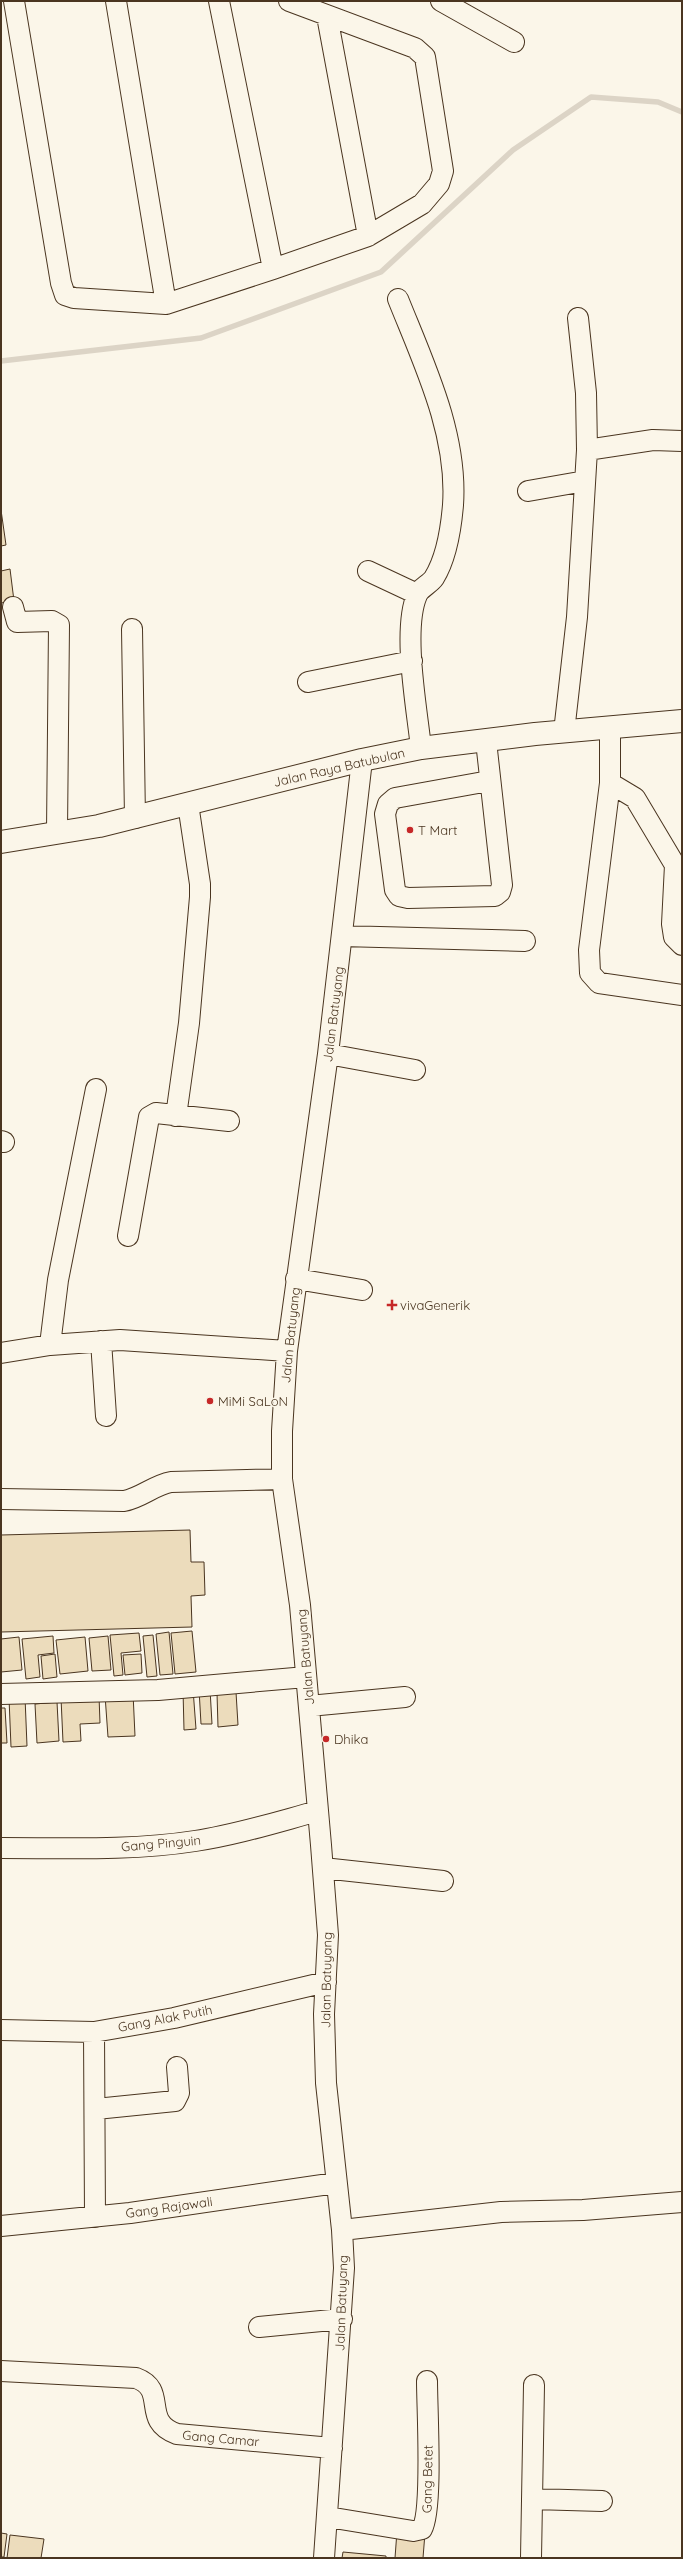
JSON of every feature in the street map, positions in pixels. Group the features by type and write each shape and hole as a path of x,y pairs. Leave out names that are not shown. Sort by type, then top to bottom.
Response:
{"highway":[{"name":"Jalan Raya Batubulan","path":"1,842 135,818 362,760 421,748 564,732 682,725"}],"street":[{"path":"14,1 61,283 66,294 74,298 166,304 368,236 422,204 439,184 443,171 425,57 415,48 289,1"},
{"path":"116,1 166,304"},
{"path":"219,1 273,269"},
{"path":"441,1 514,42"},
{"path":"327,16 368,236"},
{"path":"398,299 432,386 450,450 453,480 449,536 441,562 433,578 417,594 412,617 412,661 421,748"},
{"path":"564,732 577,617 587,450 586,393 578,318"},
{"path":"587,450 653,440 682,441"},
{"path":"528,491 585,481"},
{"path":"368,571 417,594"},
{"path":"13,607 17,622 52,621 59,625 57,832"},
{"path":"132,629 135,818"},
{"path":"308,682 412,661"},
{"path":"610,729 610,782 589,950 590,973 599,983 682,995"},
{"path":"486,741 489,781 502,885 500,892 495,896 408,898 400,896 395,890 385,814 388,804 395,798 489,781"},
{"name":"Jalan Batuyang","path":"324,2558 342,2319 342,2230 325,2068 328,1935 323,1868 300,1605 282,1479 282,1431 287,1351 328,1054 362,760"},
{"path":"610,782 635,798 675,865 672,924 674,937 682,946"},
{"path":"176,1116 189,1024 200,897 200,884 188,804"},
{"path":"342,936 525,941"},
{"path":"328,1054 415,1070"},
{"path":"50,1345 58,1280 96,1089"},
{"path":"128,1236 149,1117 156,1113 229,1121"},
{"path":"296,1279 362,1290"},
{"path":"101,1341 106,1416"},
{"path":"1,1353 50,1345 101,1341 150,1341 287,1351"},
{"path":"1,1499 124,1501 135,1499 164,1483 171,1482 282,1479"},
{"path":"1,1694 158,1690 306,1677"},
{"path":"309,1706 405,1697"},
{"name":"Gang Pinguin","path":"1,1848 140,1846 194,1841 253,1829 318,1811"},
{"path":"323,1868 442,1881"},
{"name":"Gang Alak Putih","path":"1,2030 94,2032 174,2018 326,1982"},
{"path":"94,2032 96,2108 95,2218"},
{"path":"96,2108 175,2102 179,2093 177,2067"},
{"name":"Gang Rajawali","path":"1,2226 95,2218 336,2183"},
{"path":"342,2230 501,2212 583,2210 682,2202"},
{"path":"259,2327 342,2319"},
{"name":"Gang Camar","path":"1,2371 136,2378 146,2382 152,2389 159,2422 165,2430 177,2434 332,2448"},
{"name":"Gang Betet","path":"328,2517 413,2531 422,2529 426,2522 428,2496 427,2381"},
{"path":"531,2558 534,2385"},
{"path":"533,2499 602,2501"}],"building":[{"path":"1,510 6,545 1,546"},
{"path":"10,569 14,601 1,603 1,571"},
{"path":"190,1530 191,1562 204,1562 205,1595 191,1596 192,1627 1,1632 1,1535"},
{"path":"192,1631 196,1672 175,1674 171,1633"},
{"path":"169,1632 173,1674 160,1675 156,1634"},
{"path":"139,1633 141,1651 121,1653 123,1675 114,1676 110,1635"},
{"path":"153,1635 157,1676 147,1677 143,1636"},
{"path":"53,1636 54,1653 38,1655 40,1677 26,1679 22,1639"},
{"path":"108,1636 111,1670 92,1671 89,1638"},
{"path":"19,1637 22,1670 1,1672 1,1639"},
{"path":"85,1637 88,1671 60,1674 56,1640"},
{"path":"55,1654 57,1677 43,1679 41,1656"},
{"path":"141,1654 142,1673 125,1675 123,1655"},
{"path":"193,1689 196,1729 184,1730 183,1690"},
{"path":"199,1689 210,1689 212,1724 201,1724"},
{"path":"236,1692 238,1725 218,1727 217,1693"},
{"path":"133,1693 135,1736 108,1737 105,1695"},
{"path":"99,1696 100,1723 80,1724 81,1741 63,1742 61,1698"},
{"path":"25,1697 27,1746 11,1747 9,1698"},
{"path":"57,1702 59,1741 37,1743 35,1704"},
{"path":"1,1708 5,1708 7,1743 1,1743"},
{"path":"397,2531 425,2533 423,2558 395,2558"},
{"path":"1,2533 7,2534 4,2557 1,2557"},
{"path":"10,2535 44,2539 41,2558 7,2558"},
{"path":"343,2552 386,2556 386,2558 342,2558"}],"waterway":[{"path":"1,361 201,338 381,272 513,150 591,97 658,102 682,112"}],"place":[{"name":"T Mart","path":"410,830"},
{"name":"vivaGenerik","path":"392,1305"},
{"name":"MiMi SaLoN","path":"210,1401"},
{"name":"Dhika","path":"326,1739"}]}
